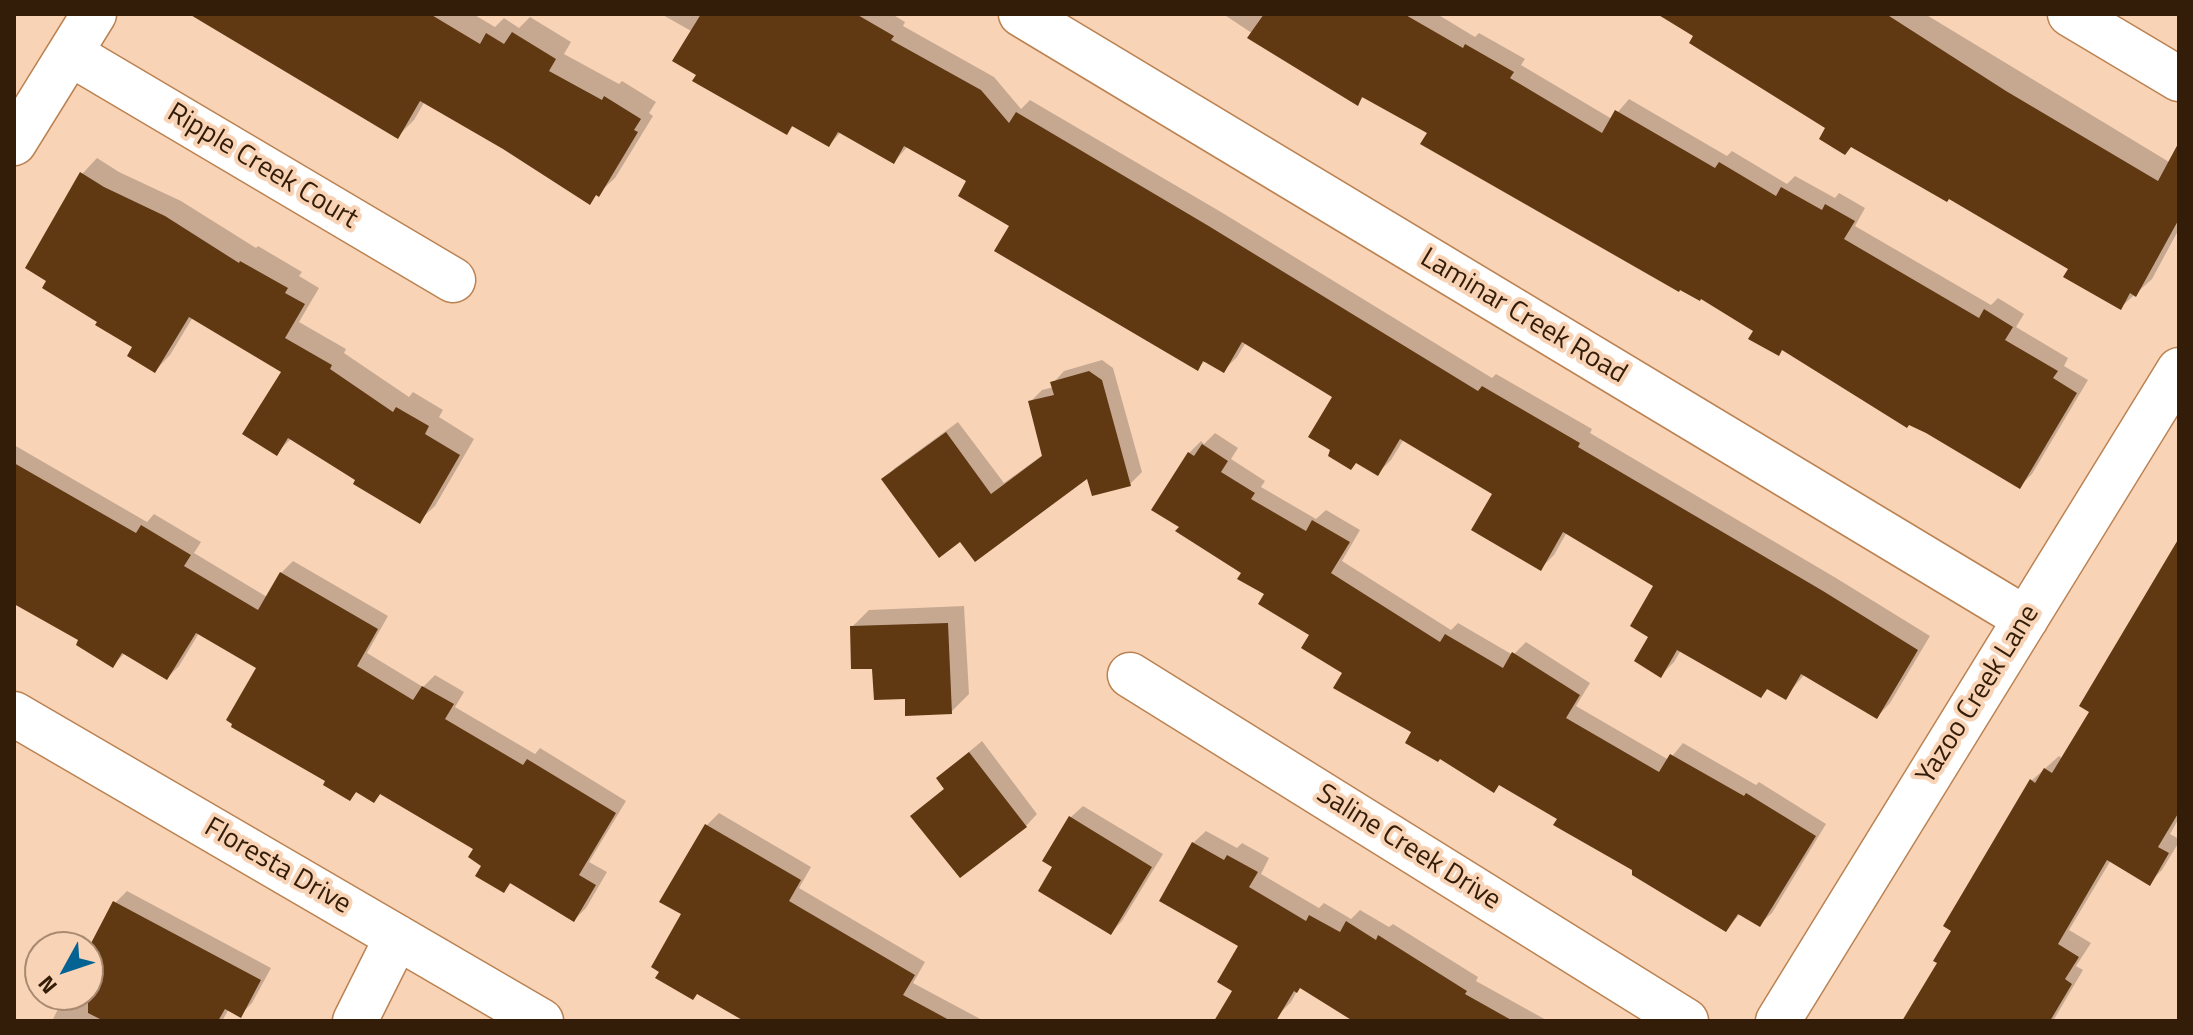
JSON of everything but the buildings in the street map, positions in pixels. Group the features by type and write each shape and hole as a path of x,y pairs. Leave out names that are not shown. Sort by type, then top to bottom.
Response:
{"street":[{"path":"14,143 94,14"},
{"name":"Laminar Creek Road","path":"1021,14 2026,619"},
{"path":"2070,14 2179,79"},
{"name":"Ripple Creek Court","path":"71,54 453,280"},
{"name":"Yazoo Creek Lane","path":"1778,1021 2179,370"},
{"name":"Saline Creek Drive","path":"1130,675 1686,1021"},
{"name":"Floresta Drive","path":"14,714 541,1021"},
{"path":"355,1021 397,937"}]}
